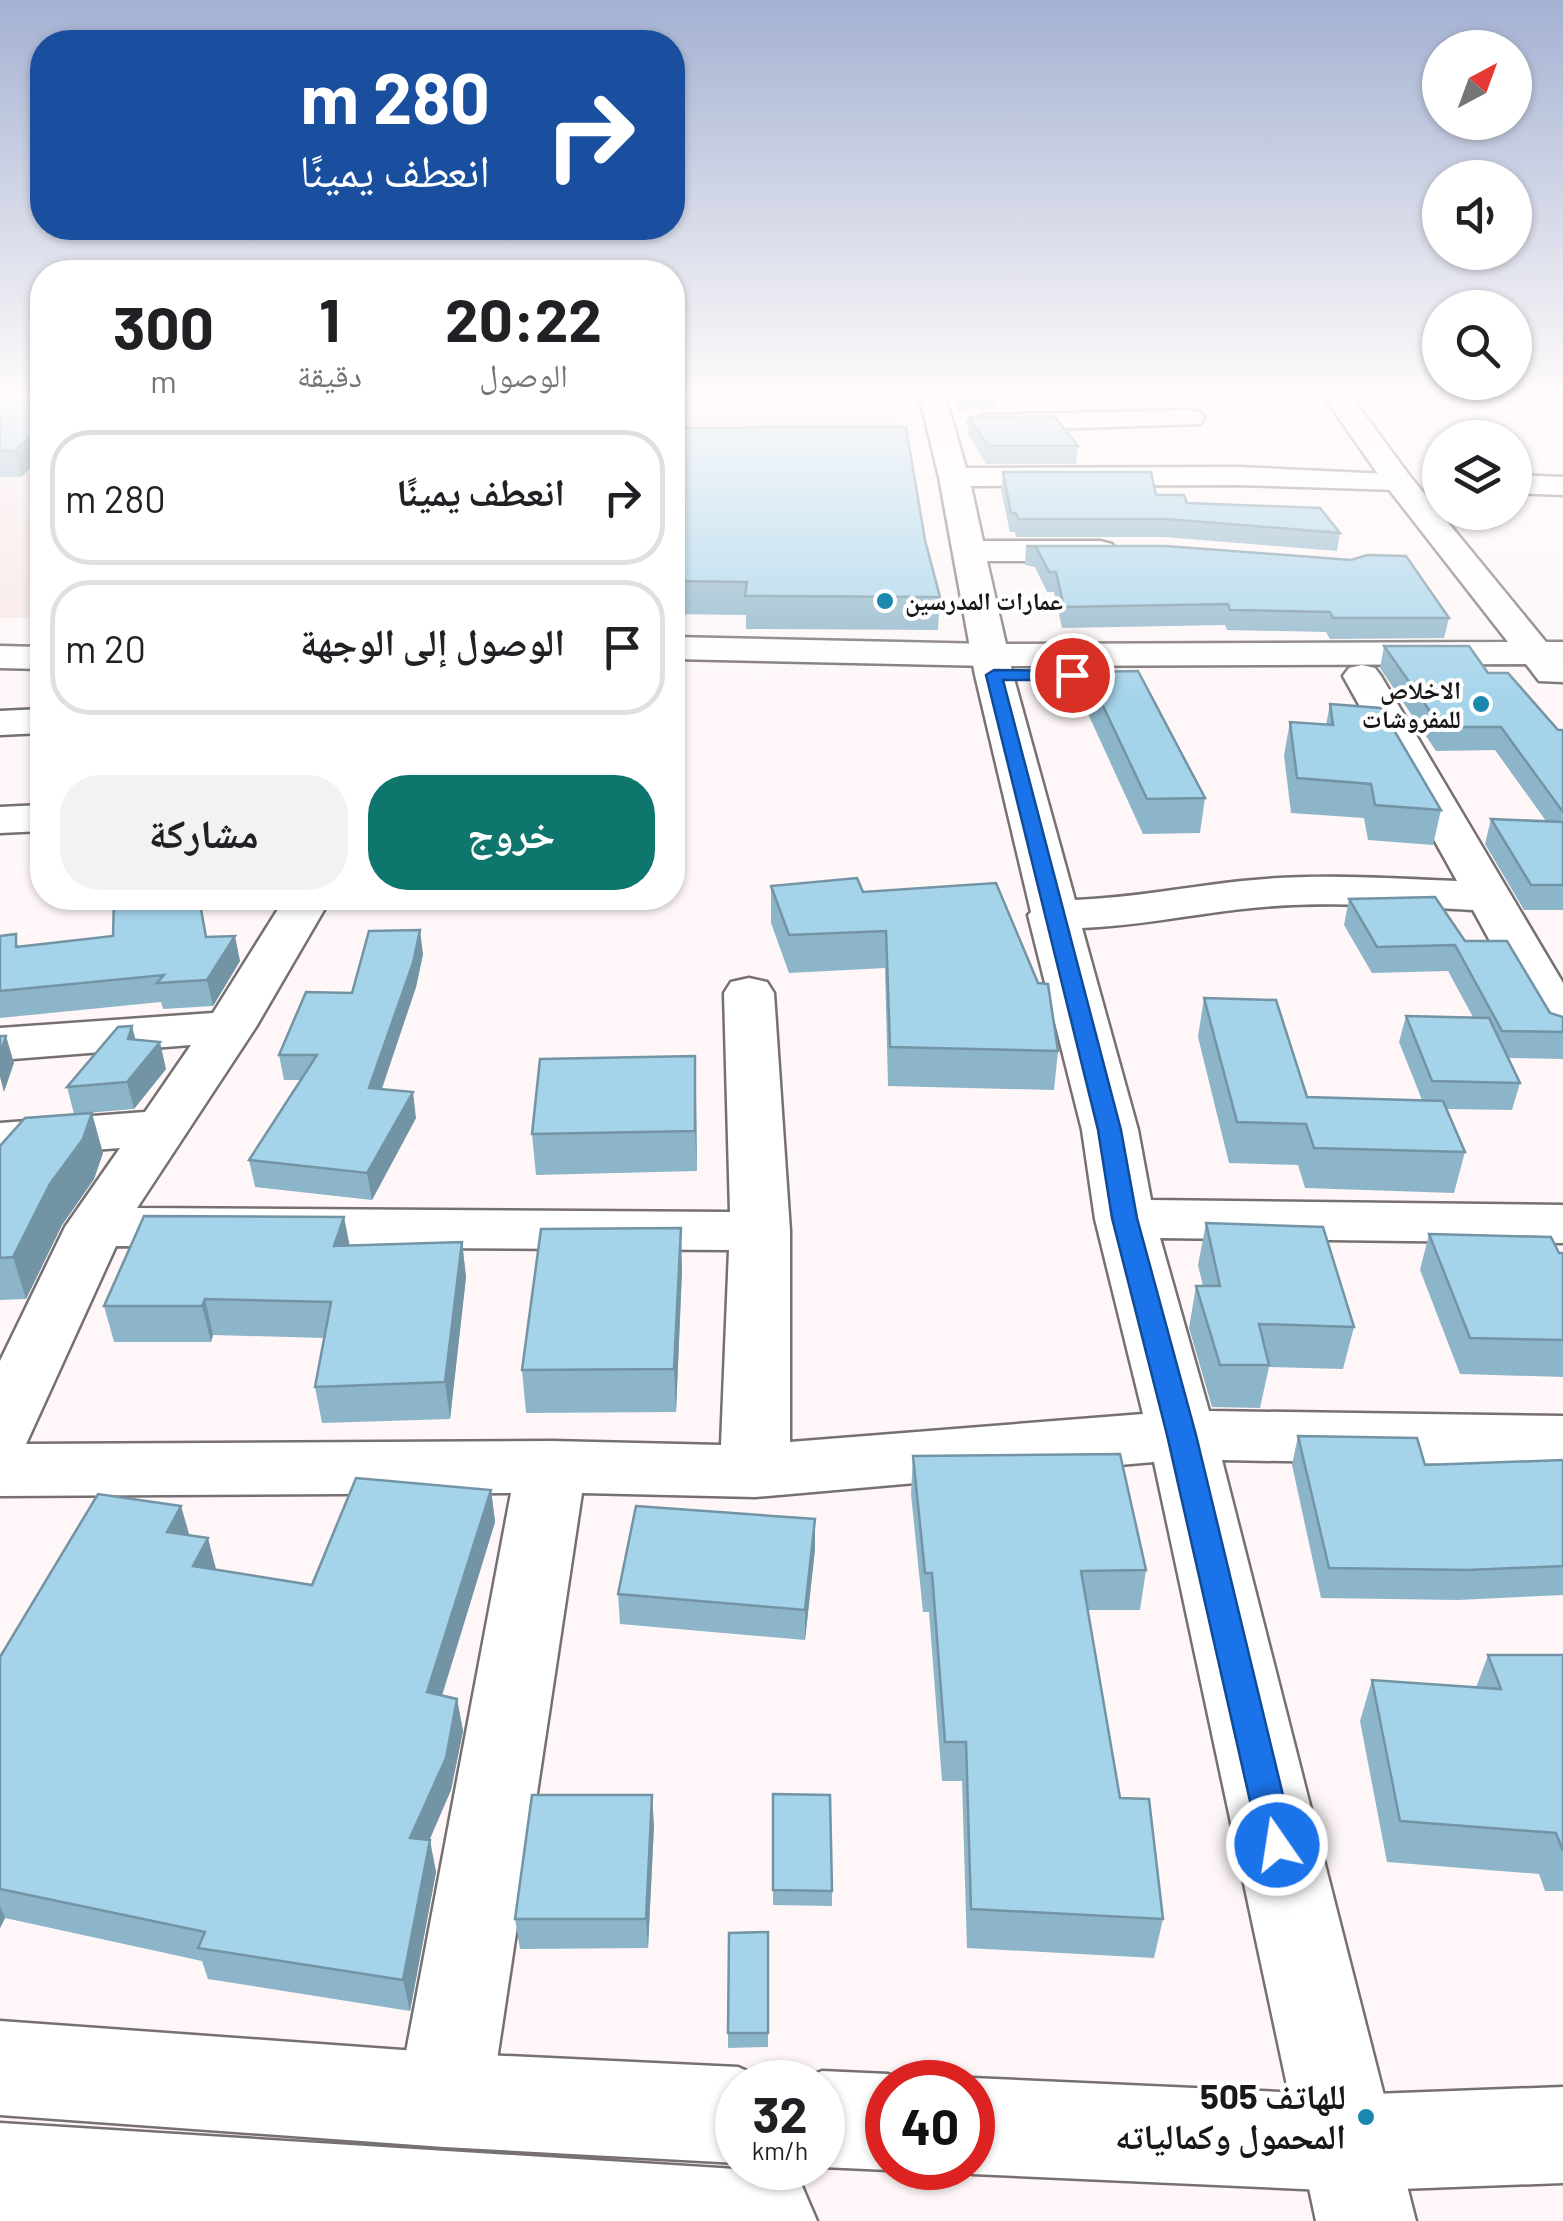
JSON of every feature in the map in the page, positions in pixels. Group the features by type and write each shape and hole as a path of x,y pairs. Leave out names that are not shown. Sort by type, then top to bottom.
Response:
{"street":[{"path":"957,499 992,665 1052,915 1110,1130 1124,1218 1182,1435 1356,2182"},
{"path":"1414,499 1557,663"},
{"path":"1469,530 1557,663"},
{"path":"968,550 1126,551"},
{"path":"0,638 30,638"},
{"path":"685,649 992,665 1362,676 1557,663"},
{"path":"0,657 30,658"},
{"path":"685,669 1557,663"},
{"path":"1362,676 1563,1028"},
{"path":"0,723 30,722"},
{"path":"0,820 30,819"},
{"path":"1052,915 1137,912 1242,895 1336,889 1488,897"},
{"path":"0,1430 95,1228 230,1027 301,910"},
{"path":"750,993 760,1231 756,1470"},
{"path":"0,1044 230,1027"},
{"path":"0,1140 159,1128"},
{"path":"1124,1218 1563,1224"},
{"path":"95,1228 760,1231"},
{"path":"0,1470 756,1470 1182,1435 1563,1441"},
{"path":"444,2100 551,1467"},
{"path":"0,2068 444,2100 715,2114"},
{"path":"995,2129 1356,2182 1563,2135"},
{"path":"0,2172 144,2200 768,2221"}],"shaded area":[{"path":"0,499 30,499 30,618 0,618"}],"building":[{"path":"685,499 918,499 940,597 745,596 747,582 685,581"},
{"path":"1008,499 1185,499 1187,503 1320,508 1340,533 1166,519 1018,519 1016,513 1011,513"},
{"path":"1026,546 1166,546 1351,560 1367,555 1406,556 1449,618 1333,618 1330,612 1230,610 1228,604 1064,607 1056,572 1049,572 1036,547"},
{"path":"1384,646 1469,646 1488,673 1508,673 1558,730 1563,730 1563,812 1501,727 1441,727"},
{"path":"1138,671 1205,798 1147,799 1087,672"},
{"path":"1330,704 1381,708 1441,810 1375,805 1371,784 1297,778 1290,722 1333,725"},
{"path":"1491,819 1563,822 1563,885 1531,885"},
{"path":"857,878 863,892 996,883 1038,983 1048,984 1058,1051 890,1047 886,931 789,935 771,886"},
{"path":"1435,897 1465,941 1507,941 1550,1013 1563,1017 1563,1032 1502,1031 1455,945 1377,947 1349,899"},
{"path":"114,910 201,910 206,937 235,936 207,980 157,983 164,975 0,991 0,936 16,934 16,947 113,936"},
{"path":"420,930 413,963 369,1088 413,1092 367,1173 249,1160 317,1055 279,1055 306,992 352,993 369,931"},
{"path":"1204,998 1276,1000 1307,1097 1443,1101 1465,1152 1314,1148 1306,1124 1237,1122"},
{"path":"1406,1016 1489,1018 1520,1083 1432,1081"},
{"path":"132,1026 128,1039 160,1042 127,1082 67,1087 118,1027"},
{"path":"695,1056 695,1131 532,1134 540,1059"},
{"path":"92,1113 83,1139 50,1184 13,1257 0,1258 0,1146 25,1118"},
{"path":"144,1216 344,1217 334,1246 462,1242 445,1382 315,1387 331,1302 205,1299 202,1306 104,1306"},
{"path":"1206,1223 1323,1227 1354,1327 1259,1324 1269,1365 1220,1365 1196,1286 1220,1286"},
{"path":"681,1228 674,1369 522,1370 541,1229"},
{"path":"1429,1234 1551,1237 1559,1253 1563,1253 1563,1340 1470,1338"},
{"path":"1298,1436 1417,1438 1425,1465 1563,1460 1563,1566 1468,1570 1329,1568"},
{"path":"1120,1454 1146,1570 1081,1571 1120,1798 1149,1799 1163,1919 971,1909 966,1742 945,1742 932,1573 925,1573 913,1456"},
{"path":"356,1478 491,1490 427,1692 457,1699 446,1758 410,1838 430,1840 403,1980 198,1948 205,1932 0,1889 0,1657 98,1494 181,1506 167,1532 208,1538 193,1566 312,1585"},
{"path":"636,1506 815,1519 805,1610 618,1594"},
{"path":"1488,1655 1563,1655 1563,1851 1556,1833 1400,1821 1372,1680 1501,1689"},
{"path":"773,1794 830,1795 832,1891 773,1890"},
{"path":"532,1795 652,1795 646,1919 515,1919"},
{"path":"768,1932 768,2033 728,2033 729,1933"}],"place":[{"name":"عمارات المدرسين","path":"885,601"},
{"name":"الاخلاص للمفروشات","path":"1481,704"},
{"name":"505 للهاتف المحمول وكمالياته","path":"1366,2117"}],"route":[{"path":"1072,675 994,675 1052,915 1110,1130 1124,1218 1182,1435 1277,1845"}]}
